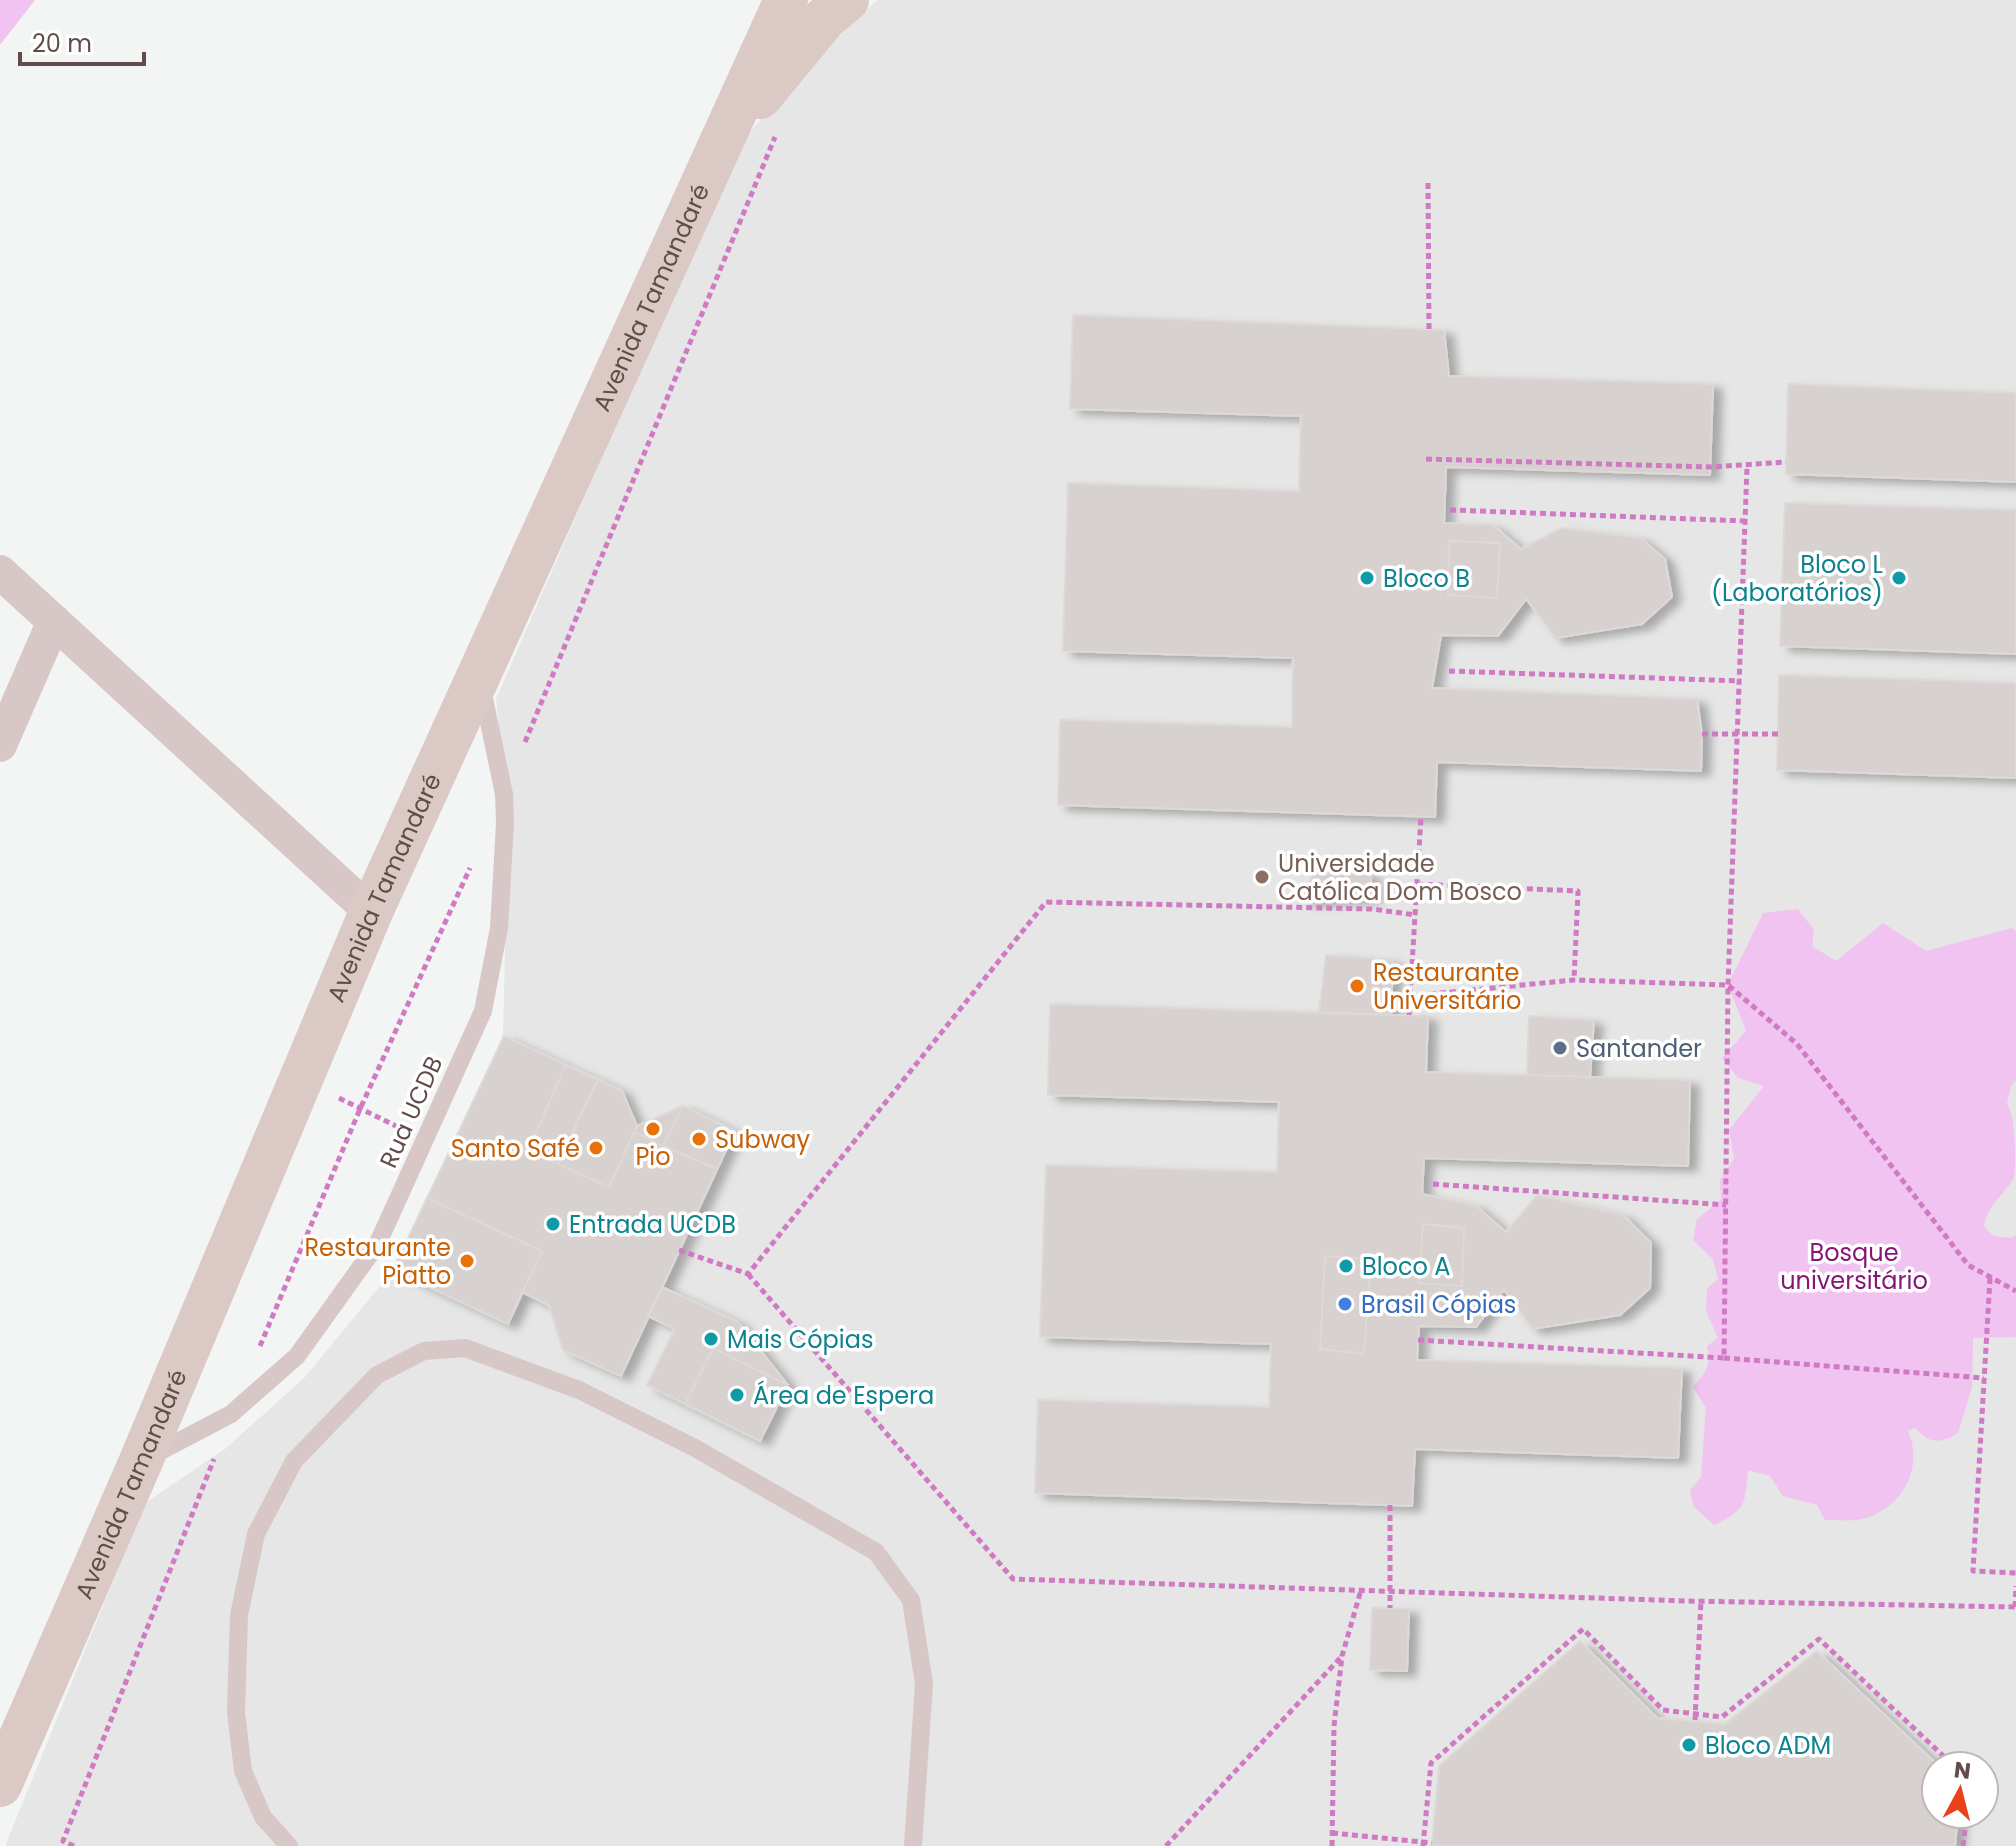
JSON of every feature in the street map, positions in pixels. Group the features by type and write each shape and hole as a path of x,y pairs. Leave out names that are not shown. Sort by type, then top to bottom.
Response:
{"main road":[{"name":"Avenida Tamandaré","path":"0,1785 141,1461 371,912 786,0"},
{"path":"725,139 825,18 847,0"}],"street":[{"path":"0,572 371,912"},
{"path":"0,745 54,621"}],"lane":[{"name":"Rua UCDB","path":"141,1461 231,1414 297,1356 378,1243 483,1011 499,928 504,794 479,675"},
{"path":"289,1846 263,1817 243,1771 236,1712 239,1615 256,1534 294,1461 377,1375 400,1360 424,1351 465,1348 579,1390 695,1448 876,1552 911,1600 924,1684 913,1846"}],"path":[{"path":"504,794 776,134"},
{"path":"1428,183 1429,329"},
{"path":"1426,459 1747,467 1786,462"},
{"path":"1724,1358 1728,985 1740,734 1747,467"},
{"path":"1450,510 1746,521"},
{"path":"1449,671 1741,681"},
{"path":"1702,734 1778,734"},
{"path":"1409,1015 1421,817"},
{"path":"74,1846 63,1841 231,1414 360,1109 471,865"},
{"path":"1417,884 1578,891 1574,980"},
{"path":"748,1274 1046,902 1372,909 1416,915"},
{"path":"1410,996 1574,980 1728,985 1797,1044 1968,1265 2016,1291"},
{"path":"301,1079 425,1140"},
{"path":"1433,1184 1726,1205"},
{"path":"679,1250 748,1274 1013,1579 1701,1601 2015,1607 2016,1586"},
{"path":"1990,1278 1973,1571 2016,1573"},
{"path":"1418,1340 1724,1358 1984,1378"},
{"path":"1390,1505 1390,1608"},
{"path":"1332,1846 1334,1726 1342,1656 1361,1590"},
{"path":"1695,1717 1701,1601"},
{"path":"1423,1844 1431,1763 1583,1629 1663,1710 1695,1717 1722,1717 1819,1639 1937,1750"},
{"path":"1166,1846 1342,1656"},
{"path":"1332,1833 1432,1843"}],"shaded area":[{"name":"Universidade Católica Dom Bosco","path":"878,0 2016,0 2016,1846 5,1846 145,1503 225,1449 305,1377 393,1270 503,1036 508,823 496,699 738,146 830,39"}],"green space":[{"path":"0,0 35,0 0,45"},
{"name":"Bosque universitário","path":"1798,909 1814,930 1812,946 1836,961 1883,923 1926,951 2012,928 2016,931 2016,1080 2011,1086 2007,1104 2014,1129 2014,1178 1992,1206 1984,1226 1993,1236 2011,1238 2016,1235 2016,1337 1973,1338 1972,1387 1958,1433 1935,1441 1915,1428 1908,1431 1912,1445 1911,1474 1897,1499 1886,1508 1857,1520 1825,1520 1817,1505 1783,1496 1770,1476 1748,1470 1746,1491 1739,1510 1714,1525 1693,1506 1690,1490 1701,1477 1706,1408 1693,1387 1706,1369 1709,1359 1707,1346 1718,1338 1706,1311 1707,1289 1718,1279 1713,1259 1693,1240 1697,1219 1721,1200 1720,1180 1734,1159 1729,1130 1764,1086 1738,1078 1722,1058 1746,1031 1728,985 1763,913"}],"building":[{"name":"Bloco B","path":"1073,315 1444,330 1449,376 1713,384 1710,475 1446,467 1444,523 1493,525 1521,549 1562,528 1640,538 1665,559 1672,597 1642,624 1556,638 1526,599 1498,636 1441,635 1432,688 1697,699 1702,734 1701,771 1437,762 1435,817 1058,805 1060,720 1292,727 1293,658 1063,651 1068,483 1299,491 1301,416 1070,409"},
{"path":"1788,384 2016,393 2016,482 1786,474"},
{"name":"Bloco L (Laboratórios)","path":"1785,503 2016,510 2016,654 1780,646"},
{"path":"1449,541 1500,543 1497,598 1448,595"},
{"name":"Bloco L (Laboratórios)","path":"1779,675 2016,683 2016,778 1777,770"},
{"path":"1313,873 1370,873 1373,897 1303,901"},
{"name":"Restaurante Universitário","path":"1326,955 1393,960 1391,1015 1319,1012"},
{"name":"Bloco A","path":"1050,1004 1428,1016 1426,1072 1690,1080 1688,1166 1424,1158 1422,1194 1476,1206 1506,1232 1537,1195 1623,1215 1651,1243 1650,1288 1620,1315 1533,1329 1504,1290 1476,1327 1419,1326 1417,1360 1682,1368 1678,1458 1415,1449 1412,1506 1035,1493 1038,1400 1269,1407 1271,1344 1040,1337 1046,1165 1277,1172 1279,1102 1048,1095"},
{"name":"Santander","path":"1529,1016 1594,1020 1590,1077 1527,1075"},
{"name":"Entrada UCDB","path":"504,1036 622,1091 637,1126 683,1106 735,1131 621,1376 563,1350 549,1305 522,1292 508,1324 393,1270"},
{"path":"566,1065 598,1079 558,1164 528,1150"},
{"name":"Santo Safé","path":"598,1079 622,1091 637,1126 609,1187 558,1164"},
{"name":"Subway","path":"683,1106 735,1131 717,1169 663,1146"},
{"name":"Pio","path":"683,1106 663,1146 634,1132 637,1126"},
{"name":"Restaurante Piatto","path":"427,1198 542,1251 508,1324 393,1270"},
{"path":"1423,1224 1464,1228 1462,1286 1419,1283"},
{"name":"Brasil Cópias","path":"1325,1256 1371,1259 1364,1354 1320,1349"},
{"name":"Mais Cópias","path":"662,1287 738,1322 788,1385 713,1348 685,1404 647,1385 675,1329 648,1316"},
{"name":"Área de Espera","path":"713,1348 788,1385 760,1441 685,1404"},
{"path":"1372,1608 1409,1609 1407,1671 1370,1670"},
{"name":"Bloco ADM","path":"1580,1641 1657,1718 1725,1724 1817,1651 1922,1750 1920,1830 1956,1830 1955,1846 1432,1846 1439,1766"}],"place":[{"name":"Bloco B","path":"1367,578"},
{"name":"Bloco L (Laboratórios)","path":"1899,578"},
{"name":"Universidade Católica Dom Bosco","path":"1262,877"},
{"name":"Restaurante Universitário","path":"1357,986"},
{"name":"Santander","path":"1560,1048"},
{"name":"Pio","path":"653,1129"},
{"name":"Subway","path":"699,1139"},
{"name":"Santo Safé","path":"596,1148"},
{"name":"Entrada UCDB","path":"553,1224"},
{"name":"Restaurante Piatto","path":"467,1261"},
{"name":"Bloco A","path":"1346,1266"},
{"name":"Brasil Cópias","path":"1345,1304"},
{"name":"Mais Cópias","path":"711,1339"},
{"name":"Área de Espera","path":"737,1395"},
{"name":"Bloco ADM","path":"1689,1745"}]}
